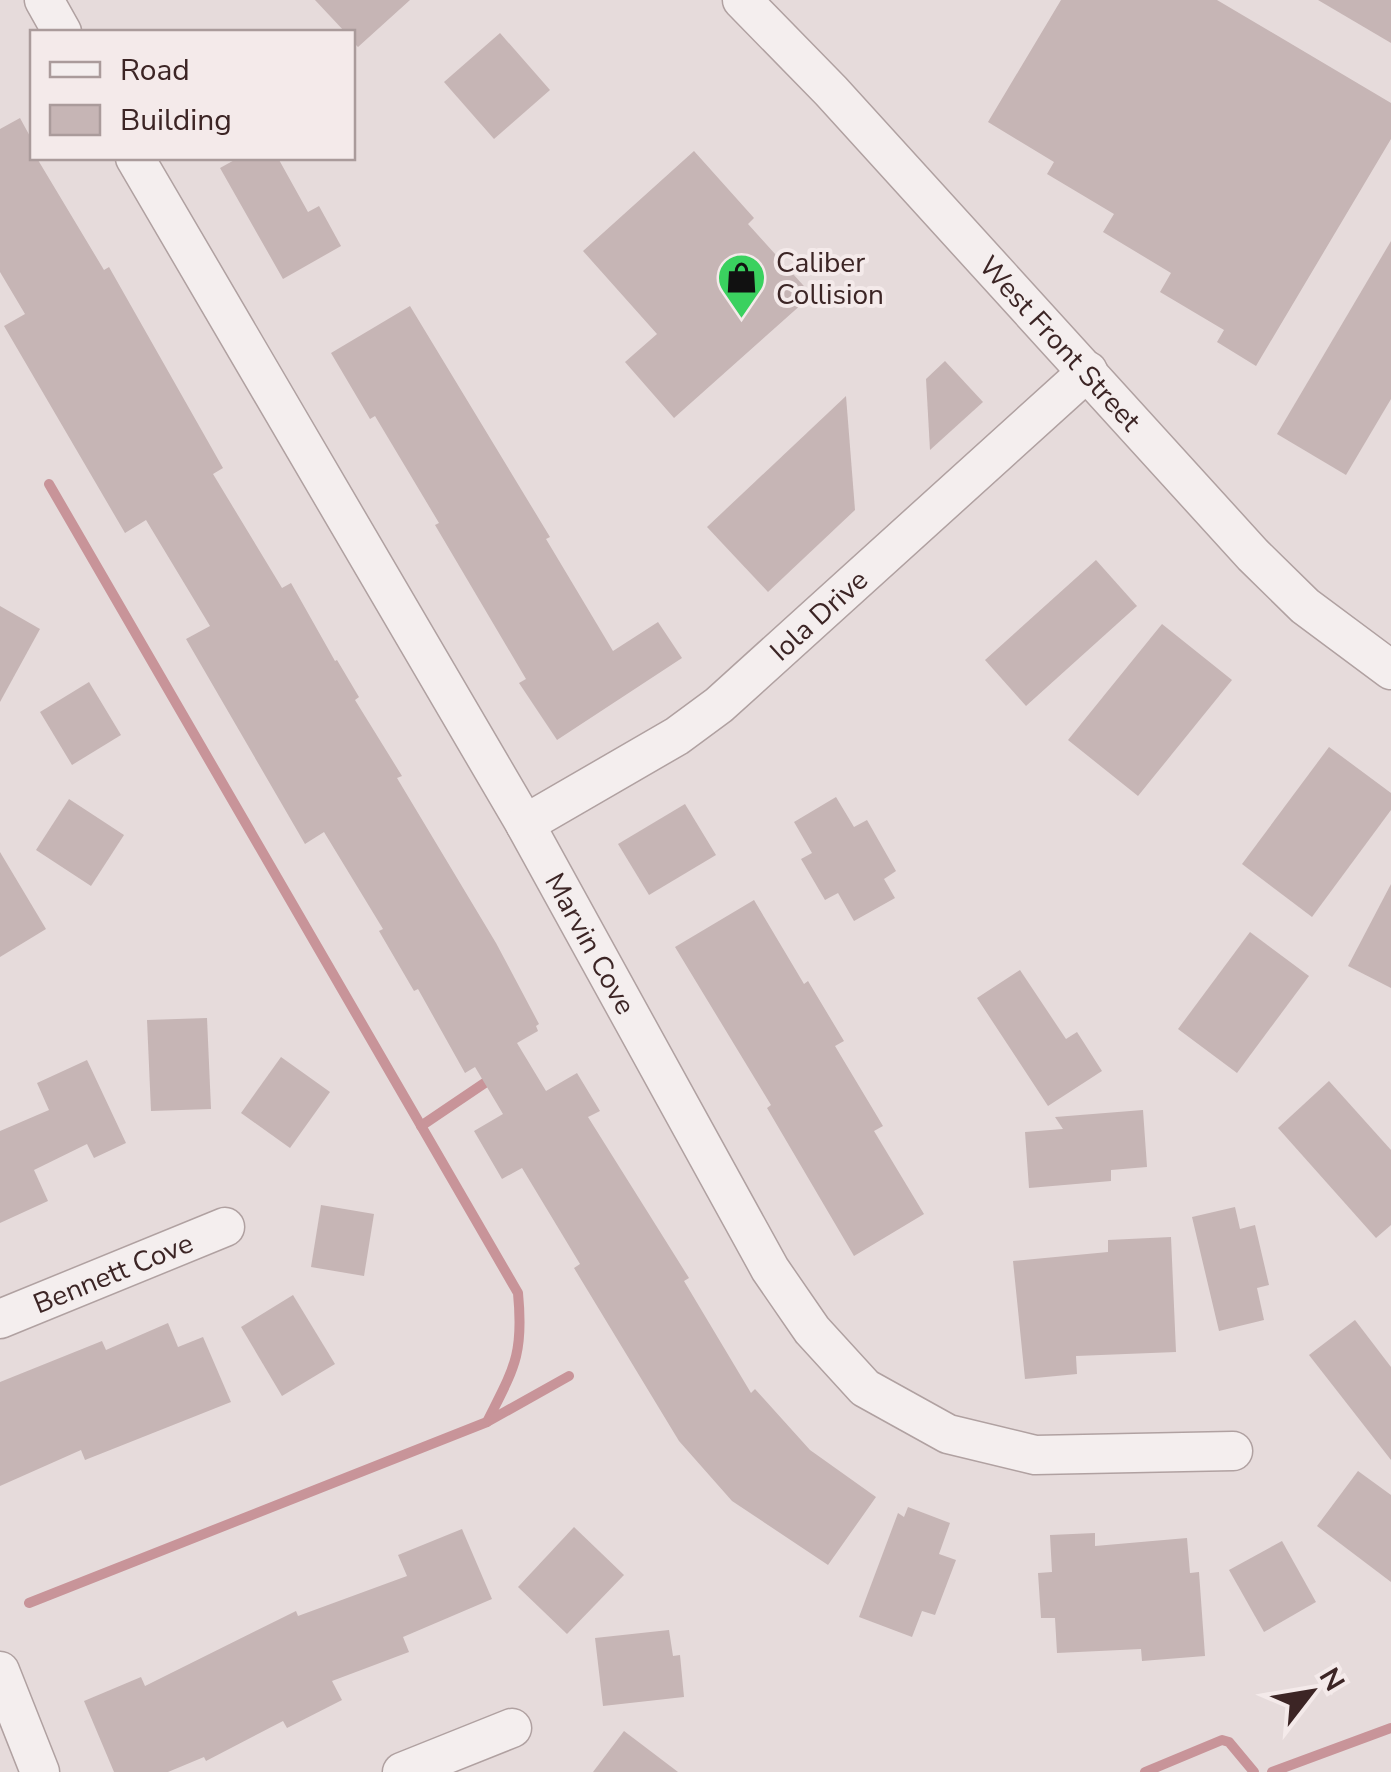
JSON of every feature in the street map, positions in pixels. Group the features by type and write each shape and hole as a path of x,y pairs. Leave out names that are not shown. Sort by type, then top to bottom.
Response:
{"street":[{"path":"44,0 61,30"},
{"name":"West Front Street","path":"742,0 780,36 1253,555 1292,593 1391,670"},
{"name":"Marvin Cove","path":"137,160 524,824 770,1268 812,1330 865,1388 948,1434 1035,1455 1233,1451"},
{"name":"Iola Drive","path":"524,824 631,764 719,705 1088,371"},
{"name":"Bennett Cove","path":"0,1319 225,1226"},
{"path":"0,1671 40,1772"},
{"path":"402,1772 512,1728"}],"building":[{"path":"315,0 410,0 358,47 355,30 343,30"},
{"path":"1061,0 1217,0 1391,103 1391,139 1256,366 1217,342 1224,330 1160,292 1171,273 1103,232 1114,214 1047,174 1054,162 988,122"},
{"path":"1318,0 1391,0 1391,43"},
{"path":"500,33 550,90 494,139 444,82"},
{"path":"20,118 30,136 30,160 38,160 104,270 109,267 223,468 213,474 282,588 291,583 359,697 355,700 402,776 397,778 496,943 539,1024 538,1031 517,1043 546,1091 577,1073 600,1111 588,1117 689,1278 684,1281 751,1393 755,1389 810,1450 876,1497 828,1565 732,1501 679,1441 574,1268 580,1264 522,1168 502,1179 474,1131 503,1114 475,1067 465,1073 324,832 305,844 186,639 210,626 146,520 125,533 4,326 25,314 0,272 0,129"},
{"path":"694,151 754,218 748,224 812,295 674,418 625,362 657,334 583,251"},
{"path":"234,160 279,160 308,212 319,206 341,246 283,279 220,168"},
{"path":"1391,241 1391,399 1346,475 1277,434"},
{"path":"410,306 550,537 546,539 613,651 658,622 682,658 557,740 519,683 526,679 435,525 439,523 375,416 370,419 331,353"},
{"path":"945,361 983,402 930,450 926,379"},
{"path":"846,396 855,510 768,592 707,527"},
{"path":"1096,560 1137,606 1026,706 985,660"},
{"path":"0,606 40,629 0,702"},
{"path":"1162,624 1232,680 1138,796 1068,740"},
{"path":"89,682 121,735 72,765 40,712"},
{"path":"1329,747 1391,793 1391,810 1312,917 1242,864"},
{"path":"836,797 854,827 867,820 896,871 884,879 895,898 854,921 838,893 825,900 801,859 812,853 794,822"},
{"path":"69,799 124,835 91,886 36,850"},
{"path":"685,804 716,855 649,895 618,844"},
{"path":"0,852 46,929 0,957"},
{"path":"1391,884 1391,988 1348,966"},
{"path":"754,900 804,984 808,981 844,1041 835,1046 883,1126 874,1131 924,1214 854,1256 767,1108 771,1105 675,947"},
{"path":"1250,932 1309,976 1237,1073 1178,1029"},
{"path":"1020,970 1066,1039 1077,1032 1102,1071 1048,1106 977,998"},
{"path":"207,1018 211,1109 151,1111 147,1020"},
{"path":"281,1057 330,1092 290,1148 241,1113"},
{"path":"87,1060 126,1143 94,1158 87,1144 34,1170 48,1201 0,1223 0,1131 49,1110 37,1083"},
{"path":"1329,1081 1391,1150 1391,1225 1376,1238 1278,1128"},
{"path":"1143,1110 1147,1167 1111,1170 1111,1181 1029,1188 1025,1132 1063,1129 1055,1117"},
{"path":"321,1205 374,1214 364,1276 311,1267"},
{"path":"1235,1207 1240,1229 1255,1225 1269,1285 1257,1288 1264,1320 1219,1331 1192,1217"},
{"path":"1171,1237 1176,1352 1076,1356 1077,1374 1025,1379 1013,1261 1108,1252 1108,1240"},
{"path":"293,1295 335,1364 282,1396 241,1327"},
{"path":"1355,1320 1391,1367 1391,1460 1309,1355"},
{"path":"168,1323 178,1347 203,1337 231,1402 85,1460 81,1450 0,1486 0,1382 102,1341 106,1350"},
{"path":"1358,1471 1391,1495 1391,1582 1317,1526"},
{"path":"908,1507 950,1523 939,1554 956,1560 935,1615 922,1611 912,1637 859,1617 898,1513 904,1517"},
{"path":"574,1527 624,1575 567,1634 518,1587"},
{"path":"462,1529 492,1599 403,1637 409,1652 332,1681 342,1700 287,1728 283,1721 206,1761 204,1757 168,1772 114,1772 84,1701 141,1677 145,1686 296,1611 298,1616 407,1576 398,1555"},
{"path":"1095,1533 1095,1546 1187,1538 1190,1573 1199,1572 1205,1656 1142,1661 1141,1649 1057,1653 1055,1618 1041,1618 1038,1573 1052,1572 1050,1535"},
{"path":"1282,1541 1316,1602 1264,1632 1229,1570"},
{"path":"669,1630 673,1656 680,1655 684,1697 603,1706 595,1638"},
{"path":"624,1731 678,1772 593,1772"}],"waterway":[{"path":"49,484 518,1293 515,1360 487,1422"},
{"path":"421,1126 495,1076"},
{"path":"29,1603 487,1422 569,1376"},
{"path":"1272,1772 1391,1728"},
{"path":"1145,1772 1222,1740 1229,1742 1254,1772"}],"place":[{"name":"Caliber Collision","path":"741,320"}]}
